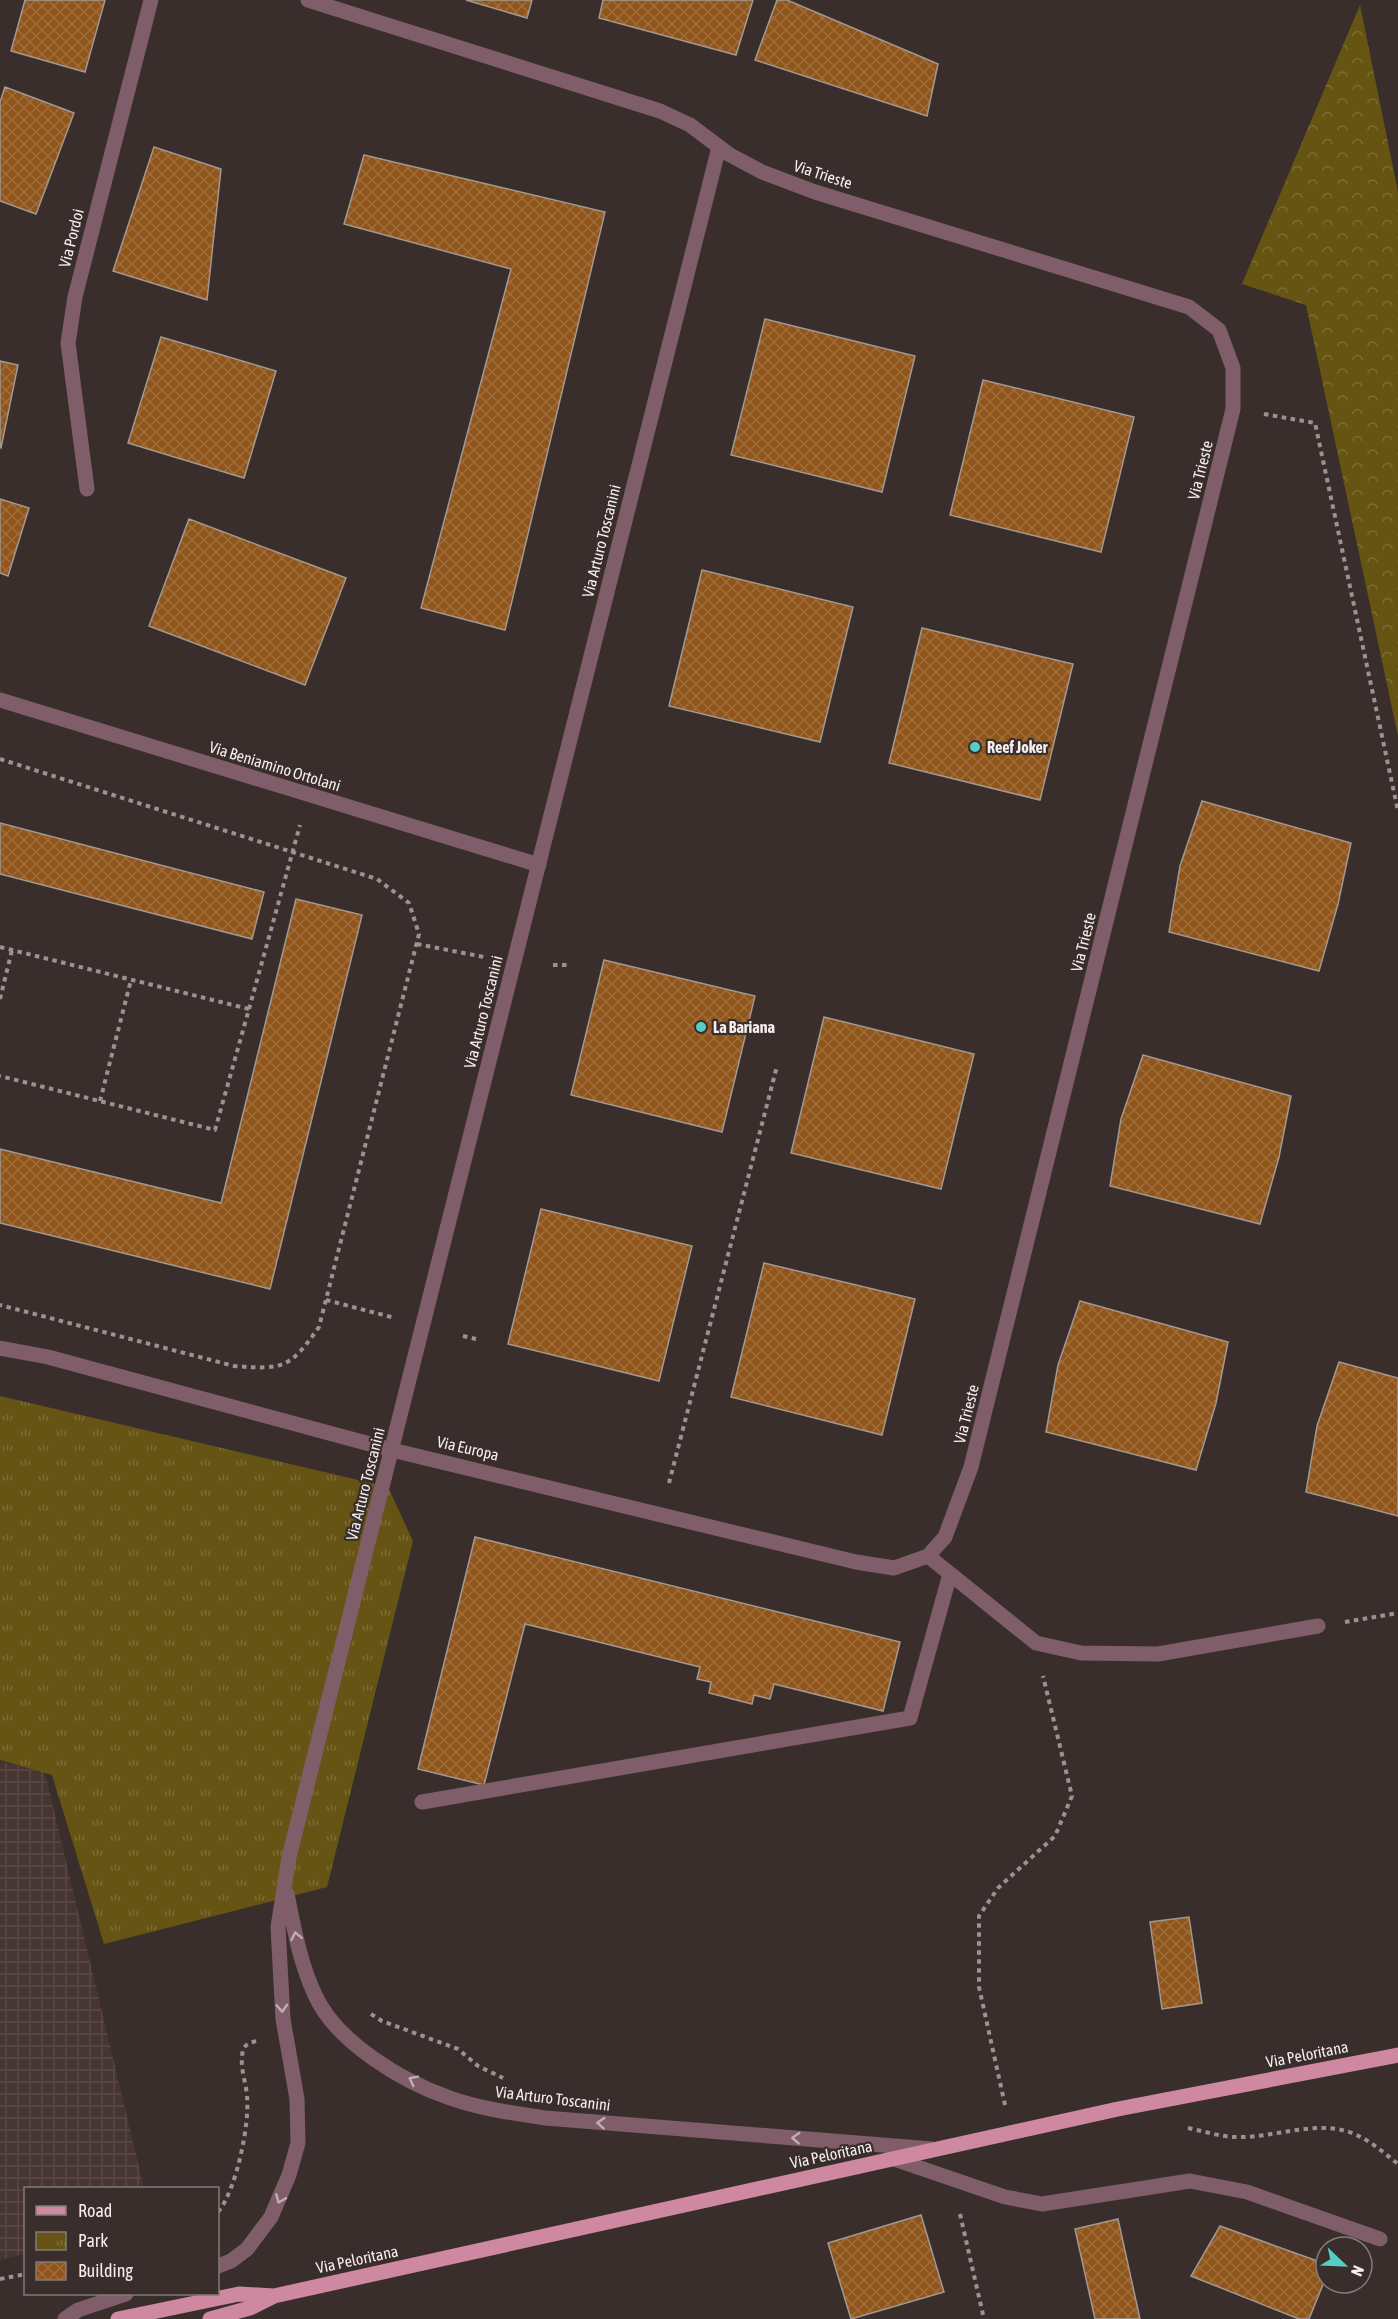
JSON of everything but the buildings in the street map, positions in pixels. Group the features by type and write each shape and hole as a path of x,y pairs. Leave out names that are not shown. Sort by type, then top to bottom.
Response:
{"main road":[{"name":"Via Peloritana","path":"210,2319 250,2308 274,2296 1118,2109 1398,2055"},
{"name":"Via Peloritana","path":"118,2319 239,2294 274,2296"}],"street":[{"name":"Via Pordoi","path":"87,489 68,343 75,297 151,0"},
{"name":"Via Trieste","path":"308,0 660,111 690,125 719,147 762,172 815,192 1189,308 1219,330 1233,368 1233,409 971,1467 945,1538 928,1556"},
{"name":"Via Arturo Toscanini","path":"219,2266 231,2261 248,2249 271,2217 289,2175 298,2143 297,2098 283,2019 278,1927 286,1888 289,1857 719,147"},
{"name":"Via Beniamino Ortolani","path":"0,700 539,865"},
{"name":"Via Europa","path":"0,1348 48,1357 392,1450 856,1562 894,1568 928,1556"},
{"path":"928,1556 1036,1643 1082,1653 1158,1654 1318,1626"},
{"path":"422,1802 909,1719 951,1574"},
{"name":"Via Arturo Toscanini","path":"286,1888 299,1955 315,1997 338,2030 358,2049 448,2098 488,2109 545,2118 938,2149"},
{"path":"894,2159 1005,2197 1042,2204 1190,2181 1246,2192 1380,2239"},
{"path":"64,2319 78,2310 123,2295"}],"path":[{"path":"1233,409 1315,423 1398,811"},
{"path":"0,759 377,879 409,903 419,934 319,1327 299,1356 271,1369 234,1365 0,1305"},
{"path":"0,1076 215,1130 309,795"},
{"path":"417,944 488,957"},
{"path":"0,947 249,1009"},
{"path":"0,999 12,950"},
{"path":"554,965 571,965"},
{"path":"100,1101 131,980"},
{"path":"669,1483 777,1066"},
{"path":"326,1299 396,1318"},
{"path":"463,1336 476,1339"},
{"path":"1318,1626 1398,1613"},
{"path":"1011,2134 979,1987 979,1916 998,1888 1055,1836 1072,1796 1036,1643"},
{"path":"1177,2126 1233,2137 1312,2129 1344,2132 1370,2142 1398,2164"},
{"path":"952,2180 984,2319"},
{"path":"0,2279 24,2274"}],"shaded area":[{"path":"0,1761 45,1773 144,2187 24,2187 24,2254 0,2260"}],"green space":[{"path":"1360,5 1398,192 1398,736 1306,305 1242,284"},
{"path":"0,1396 388,1487 413,1541 327,1887 104,1944 52,1775 0,1760"}],"place":[{"name":"Reef Joker","path":"975,747"},
{"name":"La Bariana","path":"701,1027"}]}
